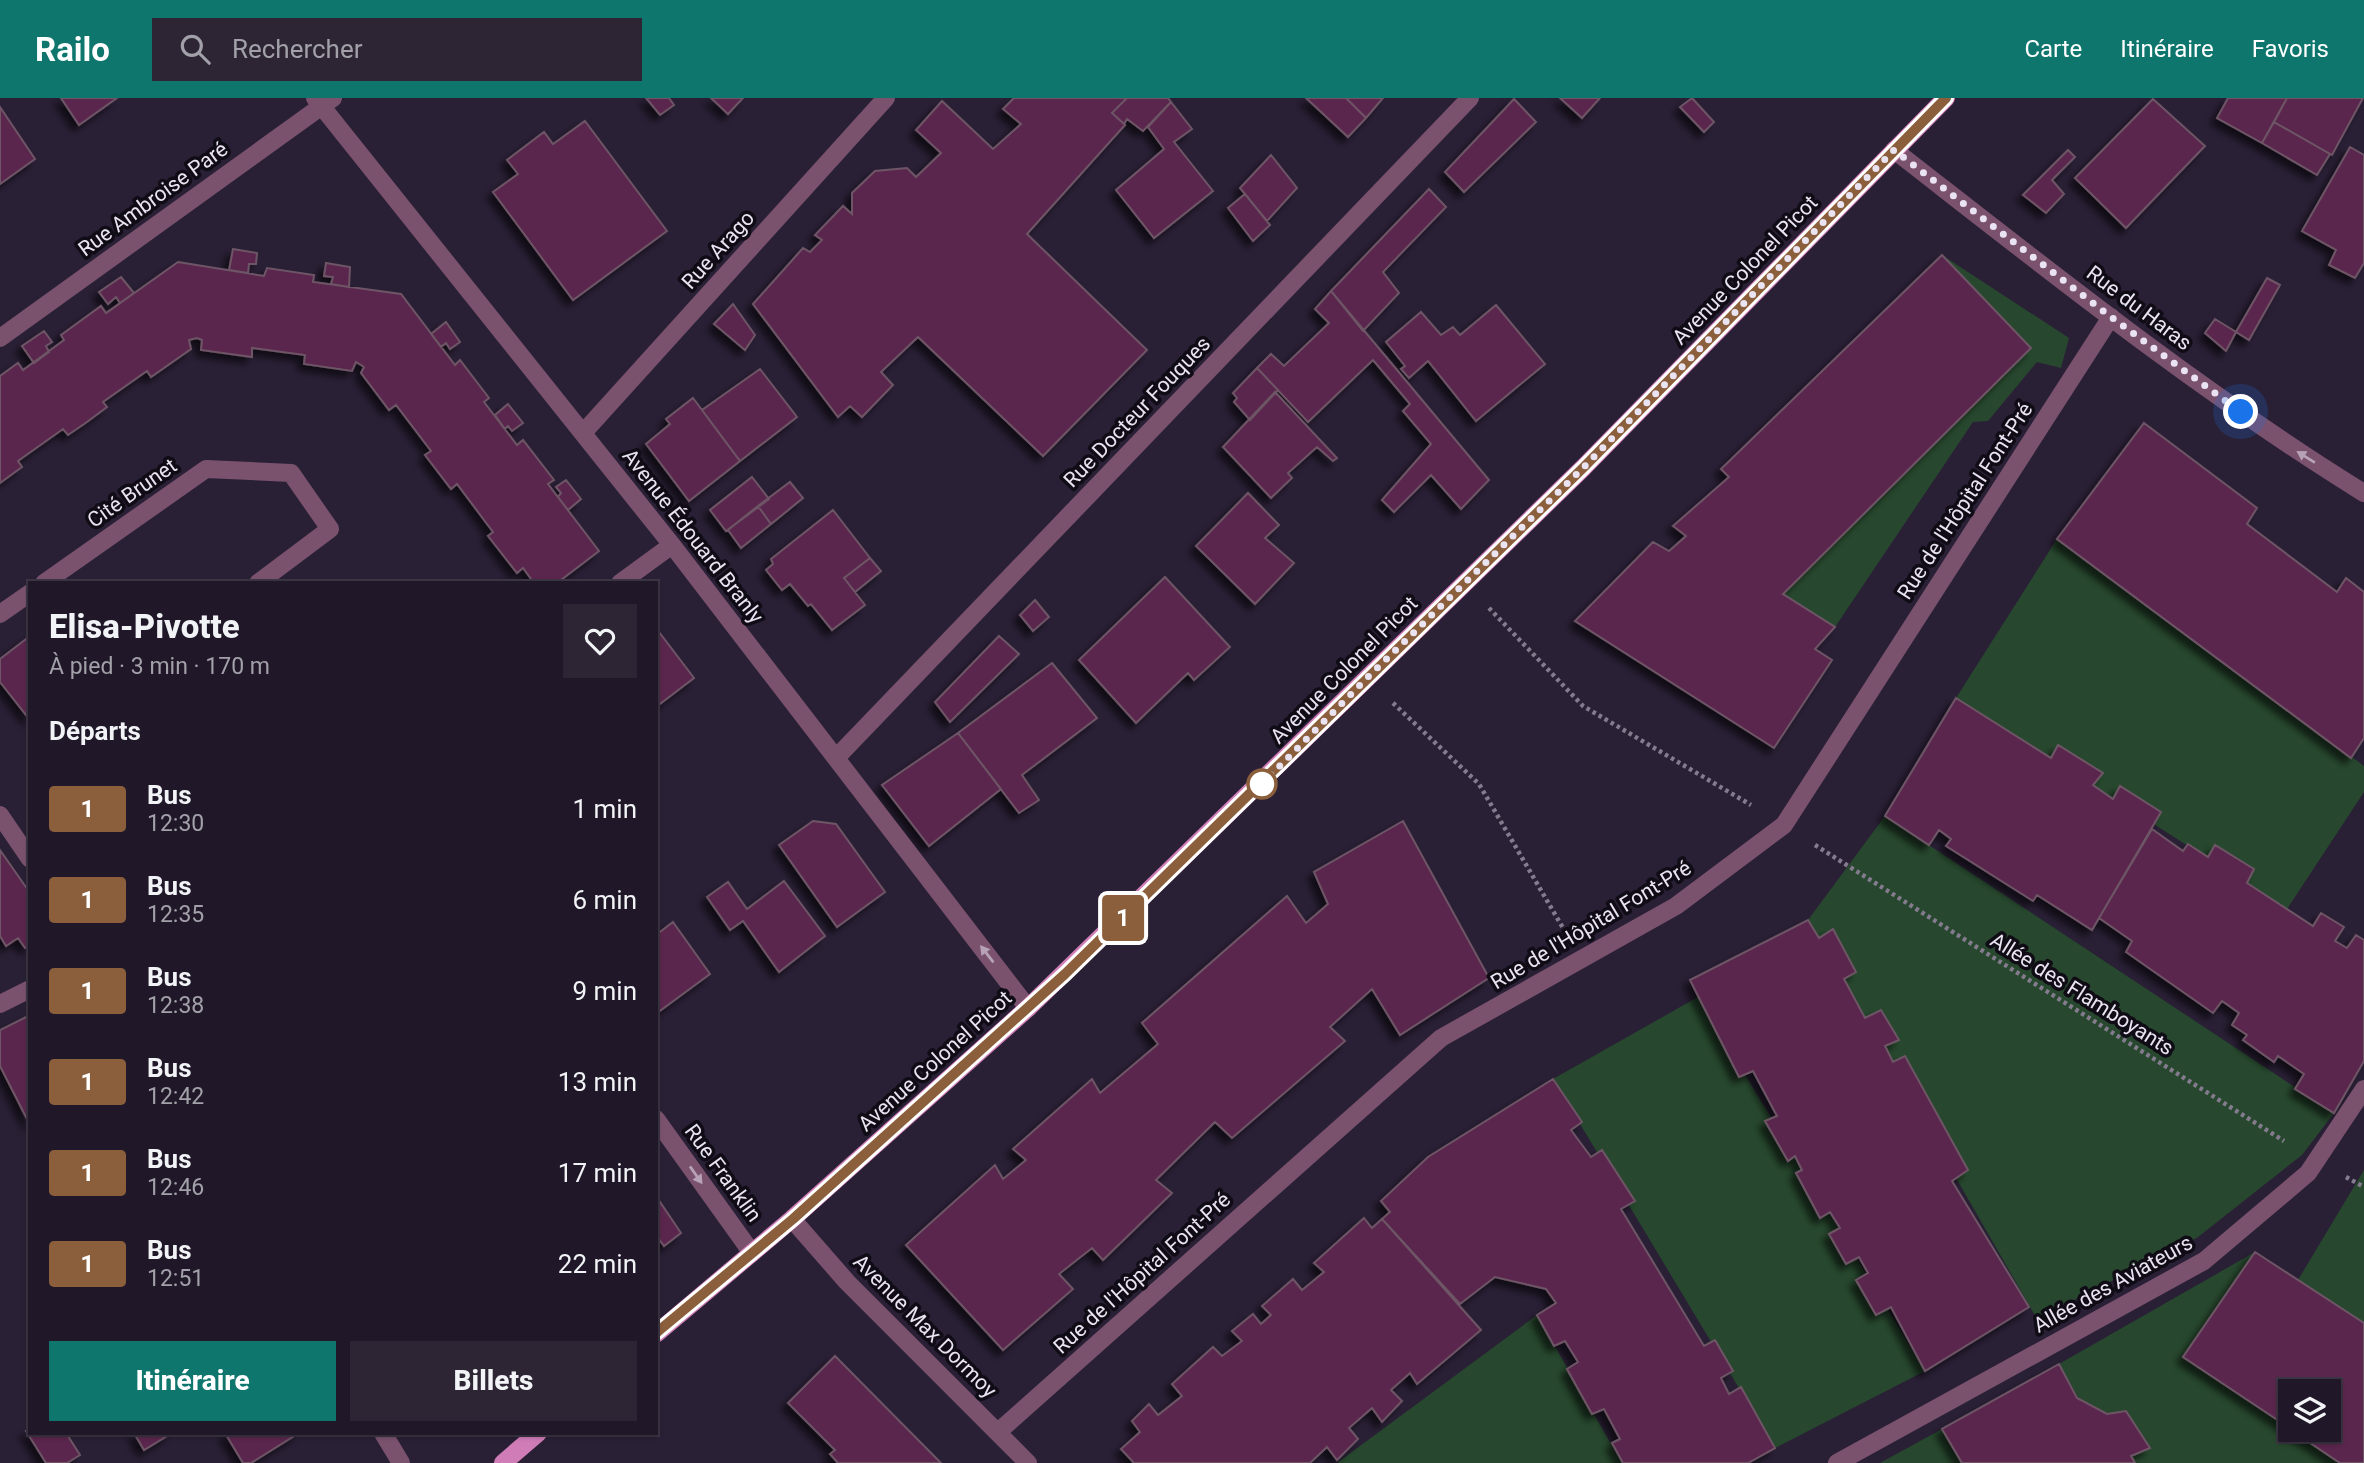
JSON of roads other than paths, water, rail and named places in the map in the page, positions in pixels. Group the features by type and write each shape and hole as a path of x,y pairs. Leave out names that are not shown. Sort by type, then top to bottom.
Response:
{"main road":[{"name":"Avenue Colonel Picot","path":"658,1332 793,1219 1028,1008 1583,468 1946,98"},
{"path":"503,1463 536,1435"}],"street":[{"name":"Rue Arago","path":"583,433 886,98"},
{"name":"Rue Docteur Fouques","path":"836,758 1470,98"},
{"name":"Avenue Édouard Branly","path":"323,101 672,545 1028,1008"},
{"name":"Rue Ambroise Paré","path":"0,338 323,101"},
{"name":"Rue du Haras","path":"1894,150 2111,317 2285,444 2364,494"},
{"name":"Rue de l'Hôpital Font-Pré","path":"998,1432 1441,1038 1676,906 1784,825 2111,317"},
{"name":"Cité Brunet","path":"55,580 206,469 291,473 330,529 261,581"},
{"path":"623,581 672,545"},
{"path":"0,614 28,594"},
{"path":"0,816 28,856"},
{"path":"0,1004 28,990"},
{"name":"Allée des Aviateurs","path":"1837,1463 2204,1261 2308,1172 2364,1089"},
{"name":"Rue Franklin","path":"658,1122 752,1253"},
{"name":"Avenue Max Dormoy","path":"793,1219 847,1282 1028,1463"},
{"path":"384,1435 401,1463"}]}
